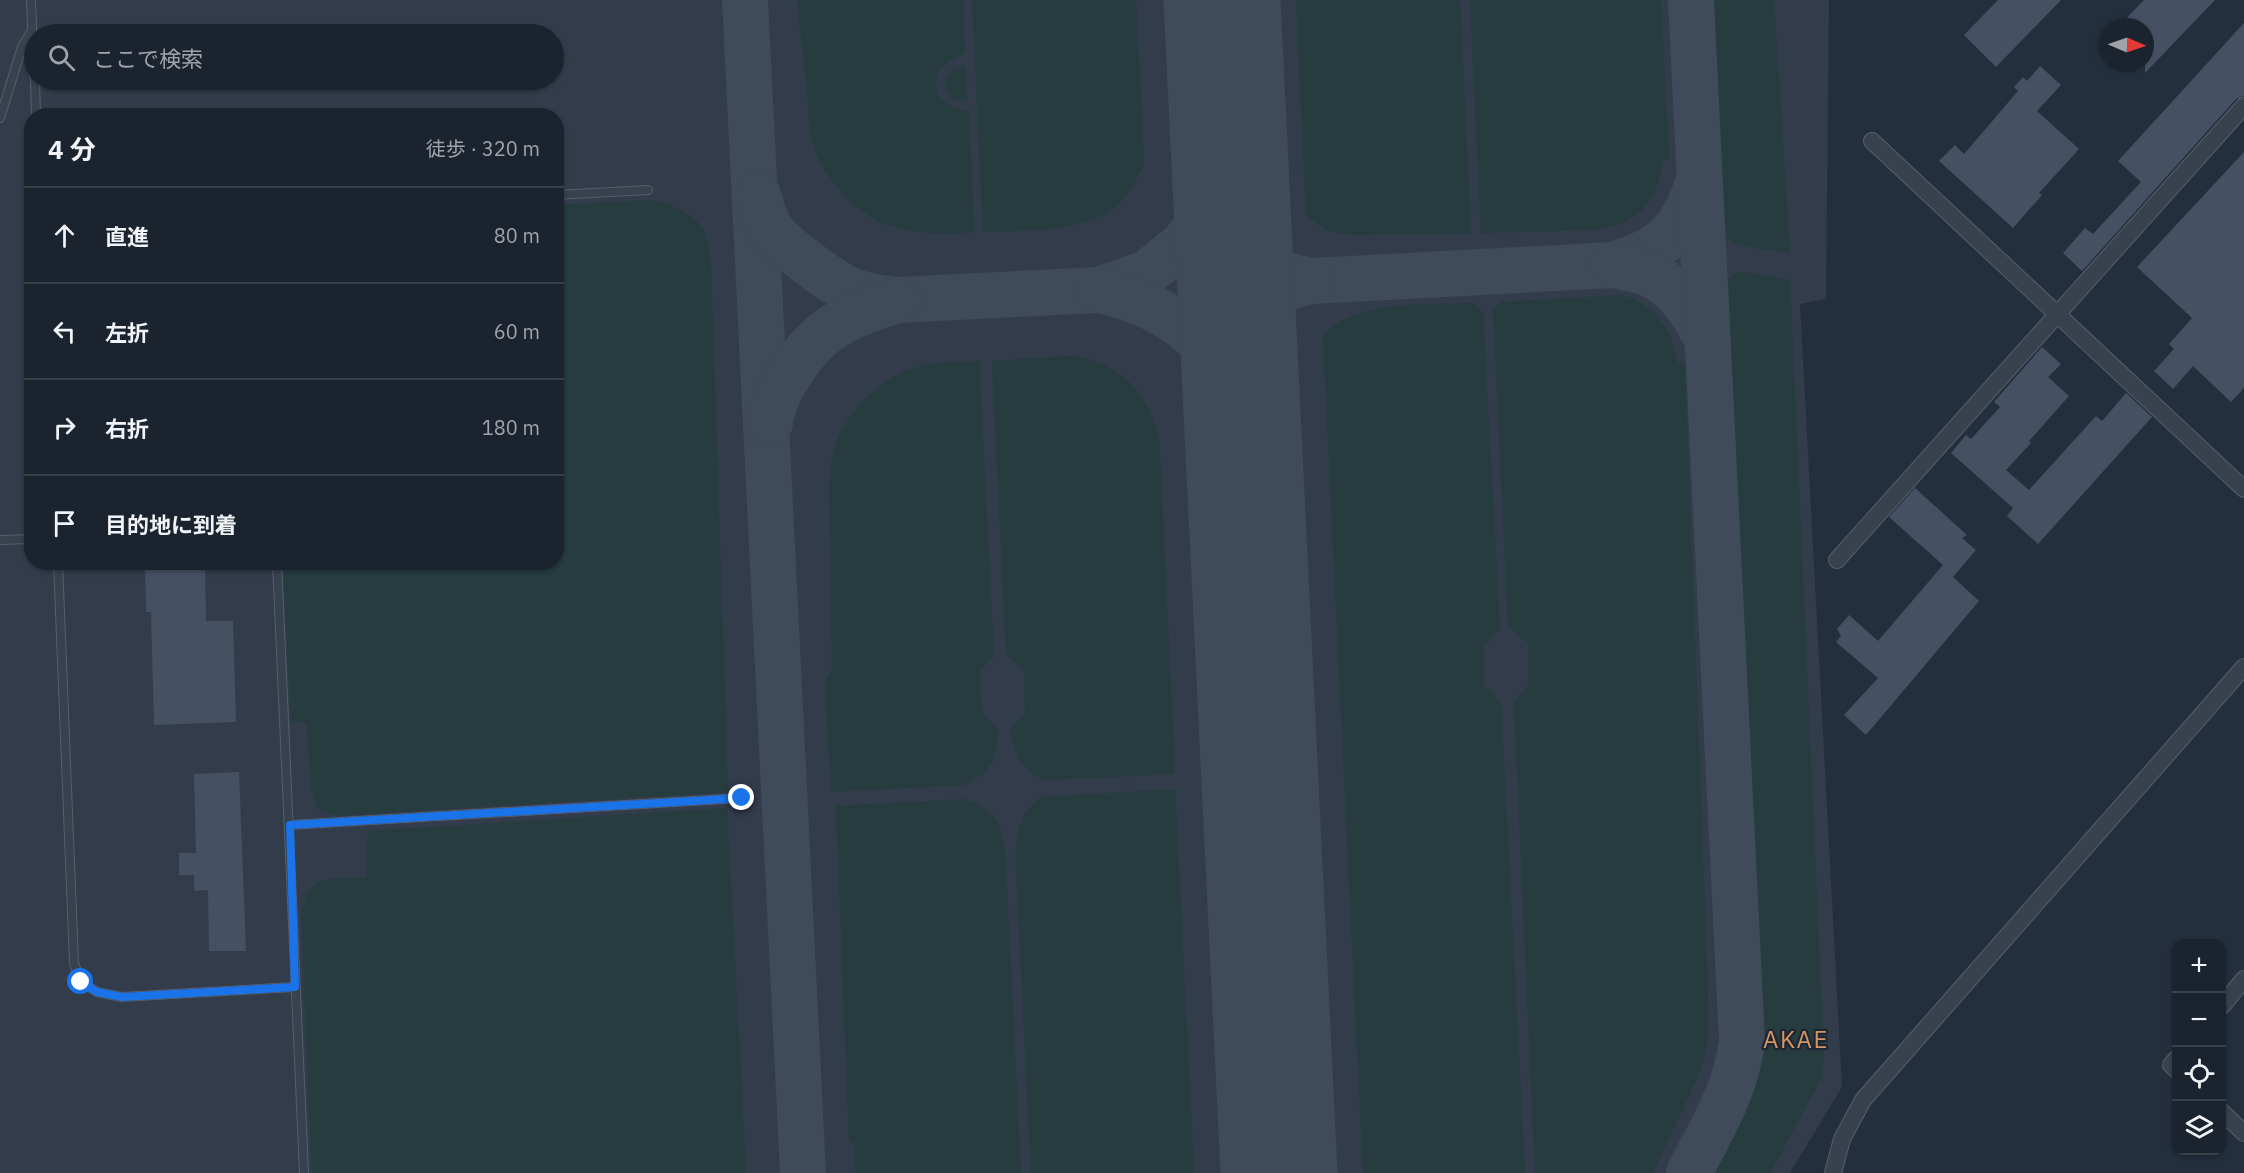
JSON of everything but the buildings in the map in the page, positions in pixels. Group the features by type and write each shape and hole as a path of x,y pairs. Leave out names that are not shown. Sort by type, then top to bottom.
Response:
{"street":[{"path":"1837,560 2244,106"},
{"path":"1872,141 2244,489"},
{"path":"1833,1173 1842,1139 1863,1100 2244,667"},
{"path":"2226,1001 2244,979"},
{"path":"2226,1116 2244,1133"}],"lane":[{"path":"31,0 32,24"},
{"path":"0,118 24,44"},
{"path":"35,90 36,108"},
{"path":"564,195 648,190"},
{"path":"0,540 24,539"},
{"path":"58,570 74,963 81,982 97,992 122,997 295,987"},
{"path":"277,570 304,1173"},
{"path":"290,825 742,798"}],"shaded area":[{"path":"0,0 1829,0 1826,299 1800,304 1842,1087 1790,1173 0,1173"}],"green space":[{"path":"797,0 963,0 965,53 940,69 936,83 942,100 951,106 969,111 974,232 917,232 883,223 852,203 838,188 818,157 811,136"},
{"path":"972,0 1136,0 1144,163 1127,194 1119,203 1104,213 1072,225 1036,230 983,232"},
{"path":"1296,0 1460,0 1471,233 1350,235 1327,230 1306,216"},
{"path":"1470,0 1661,0 1669,159 1662,160 1660,175 1651,199 1634,216 1610,227 1596,230 1481,233"},
{"path":"1711,0 1774,0 1790,254 1739,245 1725,237"},
{"path":"966,66 967,101 953,99 945,91 945,78 953,70"},
{"path":"652,200 668,204 691,216 702,229 708,243 711,265 728,792 336,816 318,808 311,788 307,723 291,721 283,570 564,570 564,205"},
{"path":"1744,272 1790,280 1824,1061 1821,1079 1770,1173 1705,1173 1745,1097 1753,1074 1759,1030 1728,280 1735,273"},
{"path":"1622,295 1634,299 1653,312 1671,339 1678,363 1685,363 1708,995 1707,1046 1700,1072 1653,1173 1535,1173 1514,703 1529,684 1528,643 1508,627 1493,310 1501,302"},
{"path":"1474,303 1483,313 1500,628 1483,646 1484,684 1501,703 1525,1173 1363,1173 1323,334 1339,323 1375,309 1414,304"},
{"path":"1070,356 1104,365 1128,381 1146,404 1159,436 1175,774 1045,780 1024,766 1012,737 1010,728 1025,713 1024,670 1006,654 992,361"},
{"path":"979,361 994,655 979,672 982,714 998,729 994,756 981,775 964,785 831,792 825,682 832,670 829,486 832,461 839,436 854,411 864,400 875,390 901,374 929,364"},
{"path":"1175,789 1194,1173 1031,1173 1016,872 1017,840 1022,820 1027,811 1043,797"},
{"path":"964,799 982,806 993,816 1000,829 1005,847 1021,1173 856,1173 854,1146 849,1139 836,806"},
{"path":"727,808 746,1173 312,1173 301,917 304,902 315,885 331,879 366,878 368,831"}],"taxiway":[{"path":"745,0 803,1173"},
{"path":"1689,1173 1728,1094 1742,1042 1691,0"},
{"path":"758,195 773,233 832,280 860,293 898,300 1099,290 1147,273 1182,245 1197,227 1210,205 1219,182 1228,129"},
{"path":"1231,201 1241,234 1256,257 1279,272 1312,281 1613,265 1646,252 1670,236 1686,213 1699,180"},
{"path":"1613,265 1646,272 1669,287 1685,303 1708,341"},
{"path":"1240,381 1243,343 1252,318 1259,308 1277,293 1312,281"},
{"path":"1099,290 1142,303 1179,324 1196,338 1222,372 1235,404 1242,438"},
{"path":"770,423 778,397 792,369 822,335 848,318 898,300"}],"runway":[{"path":"1222,0 1279,1173"}],"district":[{"name":"AKAE","path":"1796,1039"}],"route":[{"path":"81,982 97,992 122,997 295,987 290,825 742,798"}]}
